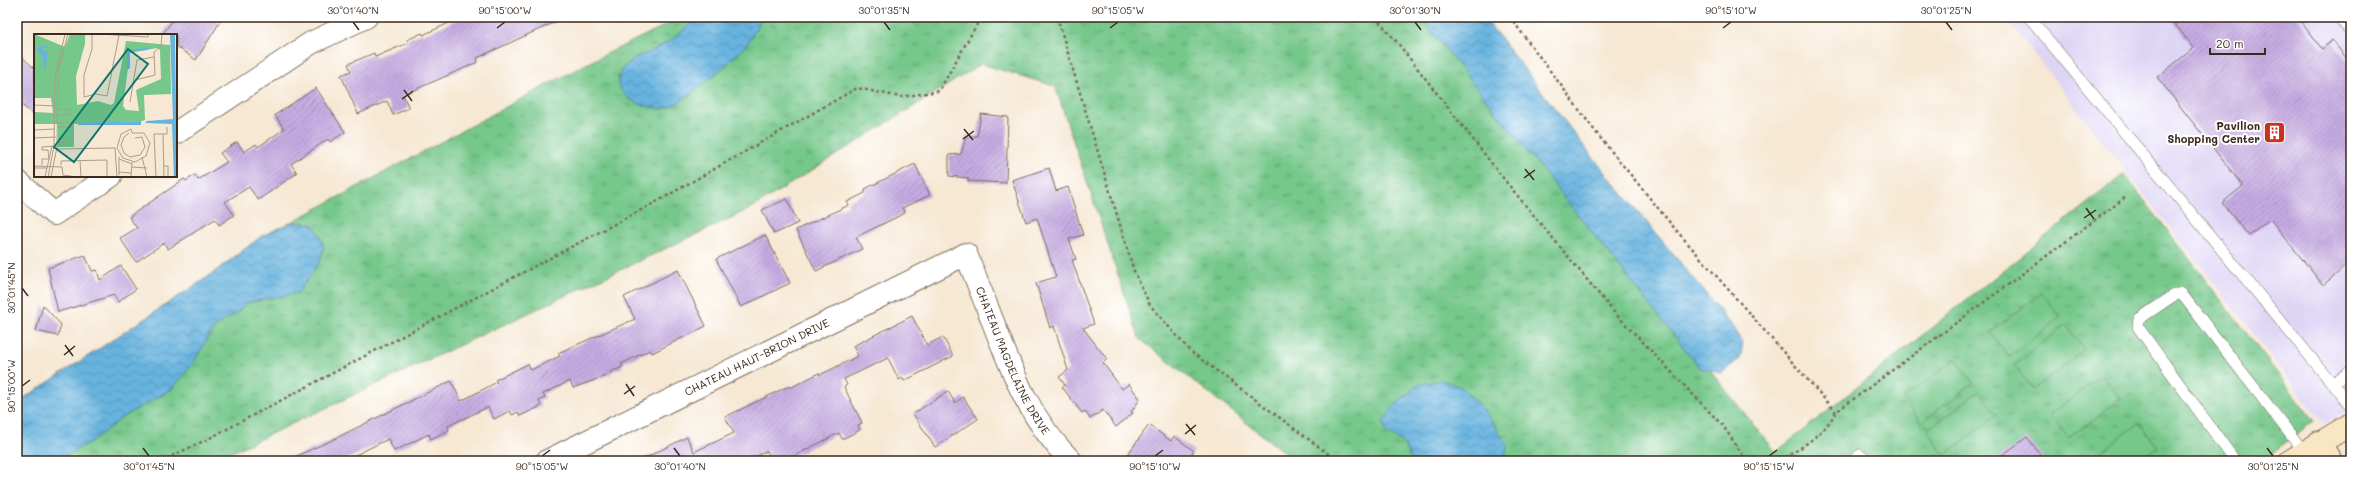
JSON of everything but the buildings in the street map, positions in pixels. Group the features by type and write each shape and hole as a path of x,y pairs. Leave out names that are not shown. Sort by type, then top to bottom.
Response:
{"street":[{"path":"177,132 311,42 366,17"},
{"path":"17,181 54,214 110,177"},
{"name":"CHATEAU HAUT-BRION DRIVE","path":"547,461 966,254"},
{"name":"CHATEAU MAGDELAINE DRIVE","path":"966,254 1013,375 1029,407 1059,449 1071,461"},
{"path":"2304,452 2351,424"},
{"path":"2304,452 2331,461"}],"lane":[{"path":"2029,17 2351,406"},
{"path":"2339,17 2351,32"},
{"path":"2235,461 2138,327 2139,319 2173,296 2181,293 2304,452"},
{"path":"2333,383 2351,371"},
{"path":"1852,461 1860,455 1867,461"}],"path":[{"path":"161,461 215,435 658,201 857,88 901,96 939,91 981,17"},
{"path":"1057,17 1134,271 1150,305 1190,351 1338,461"},
{"path":"1375,17 1396,41 1507,183 1613,311 1723,426 1747,461"},
{"path":"1510,17 1598,135 1676,230 1836,412"},
{"path":"1780,461 1806,445 1828,426 1836,412 2126,197"}],"shaded area":[{"path":"2005,17 2351,17 2351,410 2324,424"}],"green space":[{"path":"682,17 1423,17 1776,452 2124,174 2314,421 2261,461 1295,461 1139,338 1055,86 981,64 750,209 213,461 17,461 17,392 23,399 208,277 262,236 292,222 586,64"},
{"path":"2042,293 2061,317 2009,357 1990,332"},
{"path":"2066,325 2084,350 2033,389 2014,365"},
{"path":"1955,359 1973,383 1921,423 1903,398"},
{"path":"2102,375 2121,399 2069,438 2050,414"},
{"path":"1979,391 1997,415 1945,455 1927,430"},
{"path":"2139,423 2158,447 2140,461 2089,461"}],"water":[{"path":"699,17 762,17 751,38 742,50 710,78 676,104 670,107 652,107 642,105 624,95 620,88 618,79 622,70 635,58 668,42"},
{"path":"1420,17 1484,17 1587,150 1730,323 1743,344 1740,359 1721,373 1700,368"},
{"path":"292,222 312,224 323,243 323,252 320,260 298,293 246,303 238,312 218,324 210,334 192,365 172,389 123,417 92,441 57,461 28,461 17,453 17,410 23,399 208,277 262,236"},
{"path":"1442,380 1463,388 1486,413 1508,445 1503,460 1413,461 1401,441 1387,433 1383,423 1393,407 1417,385"}],"place":[{"name":"Pavilion Shopping Center","path":"2275,132"}]}
